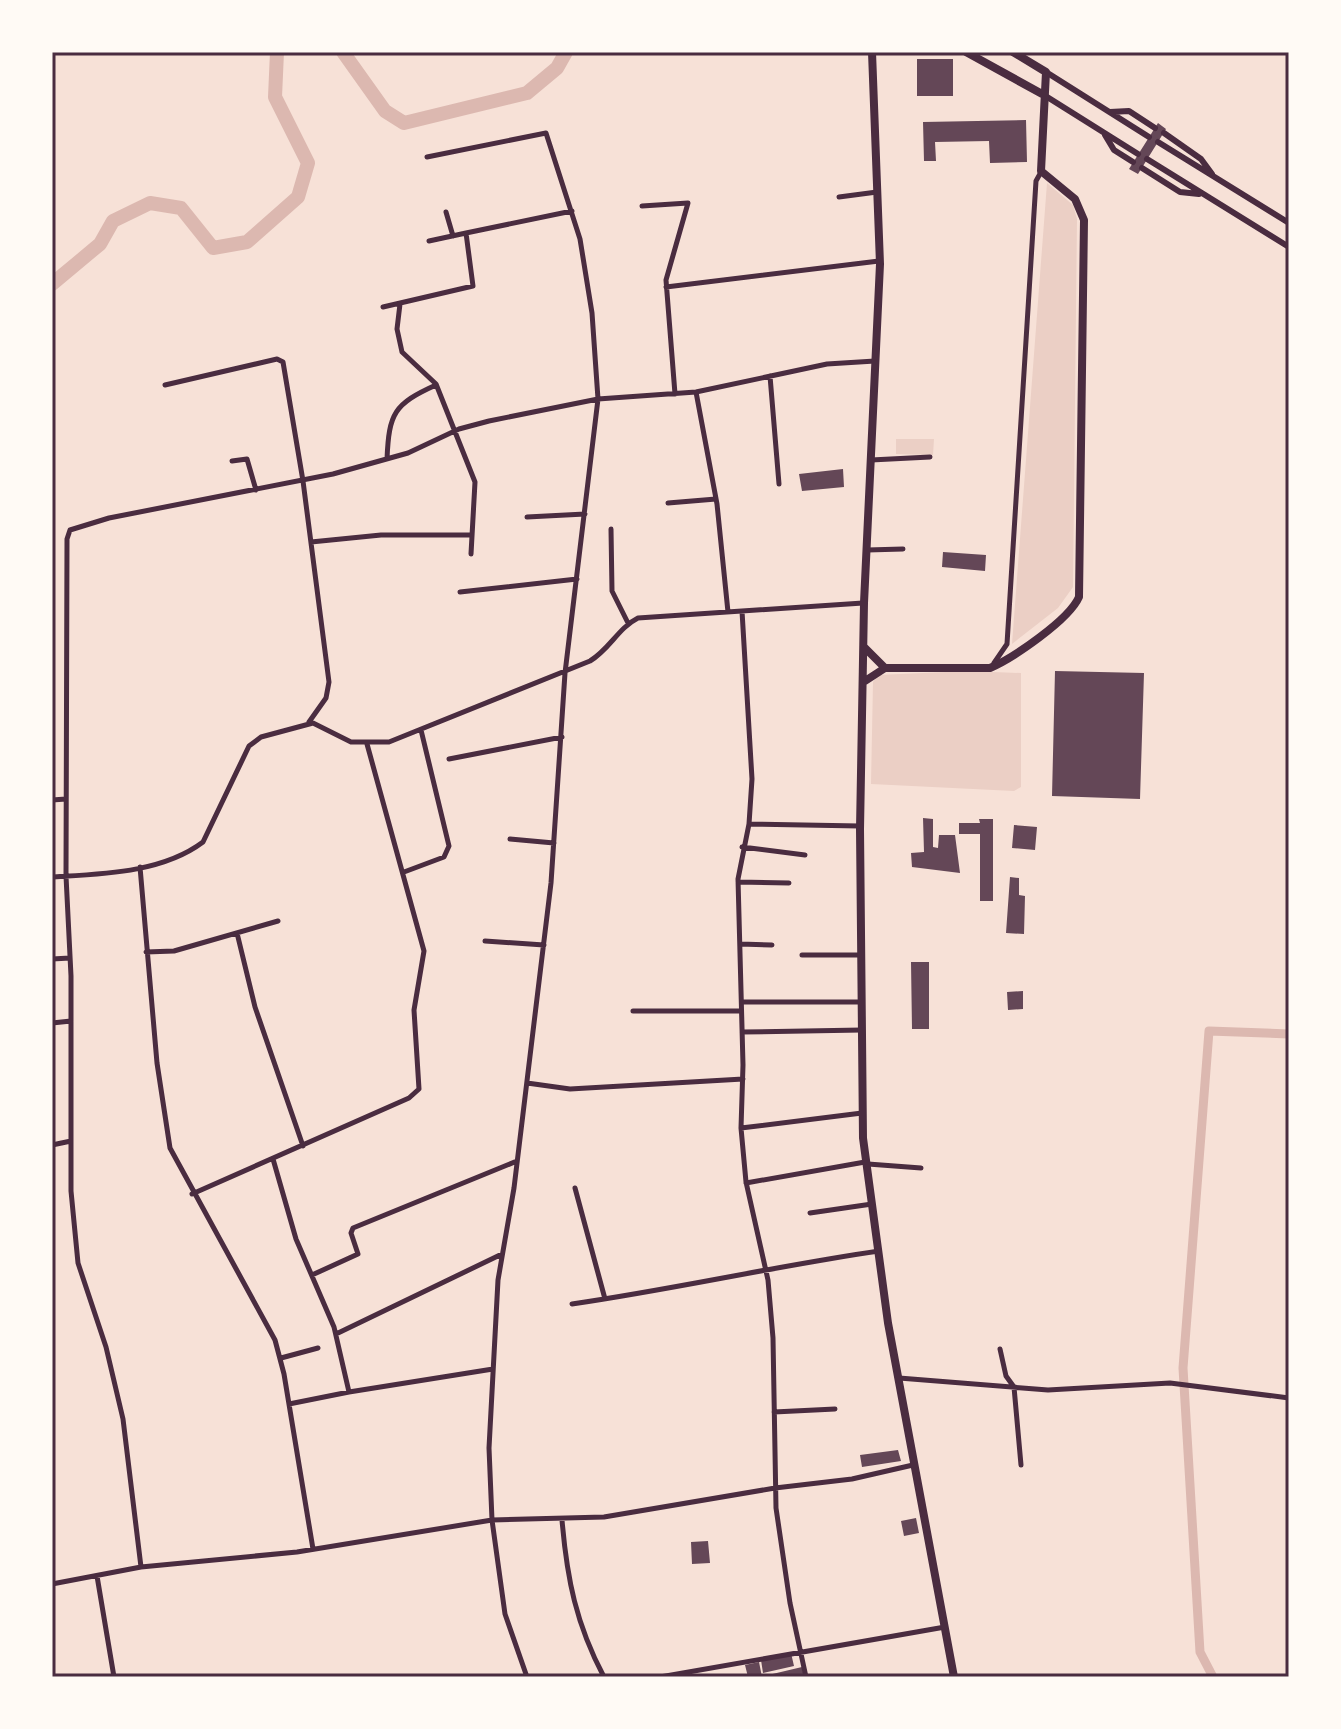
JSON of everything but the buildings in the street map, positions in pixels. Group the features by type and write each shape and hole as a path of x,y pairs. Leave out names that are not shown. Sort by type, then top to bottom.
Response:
{"highway":[{"path":"872,52 879,261 863,646 860,826 863,1138 898,1378 954,1677"},
{"path":"966,52 1044,95"},
{"path":"864,681 885,668 990,668 1004,662 1075,606 1081,583 1084,220 1075,199 1041,171 1046,72 1013,52"},
{"path":"863,646 885,668"}],"street":[{"path":"1046,72 1149,137"},
{"path":"1044,95 1138,154"},
{"path":"1110,112 1129,111 1155,128"},
{"path":"427,157 545,132 572,211 592,313 598,399 565,673 544,945 503,1253 493,1369 489,1448 492,1520 505,1614 527,1677"},
{"path":"1103,132 1113,149 1133,162"},
{"path":"1164,133 1200,157 1213,176"},
{"path":"1158,142 1289,223"},
{"path":"1147,159 1289,247"},
{"path":"1142,168 1180,192 1203,194"},
{"path":"990,668 1007,644 1036,181 1041,171"},
{"path":"839,197 878,192"},
{"path":"642,206 688,203 666,287 675,394"},
{"path":"429,241 572,211"},
{"path":"446,212 453,236"},
{"path":"383,307 473,286 466,233"},
{"path":"666,287 879,261"},
{"path":"400,304 397,329 402,352 433,386 457,431 475,482 471,554"},
{"path":"165,385 282,359 303,481 329,687 308,723"},
{"path":"141,1567 123,1419 106,1347 78,1263 71,1141 70,958 66,876 67,539 70,530 109,518 303,481 387,459 427,446 457,431 598,399 696,392 738,386 827,364 875,361"},
{"path":"770,376 779,484"},
{"path":"387,459 390,420 404,401 433,386"},
{"path":"696,392 716,499 728,612"},
{"path":"871,460 930,457"},
{"path":"232,461 247,459 256,490"},
{"path":"668,503 716,499"},
{"path":"527,517 585,514"},
{"path":"611,529 612,591 628,623"},
{"path":"311,542 381,535 472,535"},
{"path":"867,550 903,549"},
{"path":"460,592 577,579"},
{"path":"52,877 169,861 203,842 249,746 281,729 308,723 321,725 351,742 389,742 565,673 601,654 628,623 638,618 864,603"},
{"path":"742,611 752,779 749,824 742,847 738,882 743,1079 741,1128 746,1183 765,1268 773,1338 775,1488 790,1603 806,1677"},
{"path":"404,872 444,857 449,846 421,729"},
{"path":"449,759 562,737"},
{"path":"192,1194 409,1098 419,1089 414,1010 424,957 404,872 367,744"},
{"path":"52,800 66,799"},
{"path":"749,824 860,826"},
{"path":"510,839 554,843"},
{"path":"742,847 805,855"},
{"path":"140,867 146,952 168,1139 192,1194 270,1329 281,1358 313,1549"},
{"path":"738,882 789,883"},
{"path":"146,952 174,951 278,921"},
{"path":"237,933 255,1007 303,1146"},
{"path":"485,941 544,945"},
{"path":"740,944 772,945"},
{"path":"802,955 861,955"},
{"path":"52,959 70,958"},
{"path":"742,1002 861,1002"},
{"path":"633,1011 741,1011"},
{"path":"52,1023 71,1021"},
{"path":"742,1032 862,1030"},
{"path":"527,1083 570,1089 743,1079"},
{"path":"741,1128 863,1113"},
{"path":"52,1145 71,1141"},
{"path":"273,1159 295,1236 336,1334 349,1392"},
{"path":"312,1275 358,1254 351,1233 353,1228 517,1161"},
{"path":"746,1183 866,1163 921,1168"},
{"path":"575,1188 605,1299"},
{"path":"810,1213 872,1204"},
{"path":"572,1304 689,1287 765,1268 879,1251"},
{"path":"336,1334 503,1253"},
{"path":"281,1358 318,1348"},
{"path":"1000,1349 1006,1376 1014,1387 1021,1465"},
{"path":"289,1404 493,1369"},
{"path":"898,1378 1048,1390 1170,1383 1289,1398"},
{"path":"774,1412 835,1409"},
{"path":"52,1584 141,1567 313,1549 492,1520 604,1517 775,1488 852,1479 913,1465"},
{"path":"562,1520 567,1576 582,1633 604,1677"},
{"path":"97,1575 114,1677"},
{"path":"660,1677 945,1627"}],"shaded area":[{"path":"1047,183 1073,205 1077,219 1073,587 1058,608 1012,644"},
{"path":"896,439 934,439 933,455 896,454"},
{"path":"968,671 1021,673 1021,787 1014,791 871,784 873,682 878,675"}],"waterway":[{"path":"52,284 100,244 113,221 150,203 181,208 213,248 247,242 298,197 308,163 275,97 277,52"},
{"path":"343,52 385,111 404,123 527,93 557,68 566,52"},
{"path":"1213,1677 1200,1652 1183,1368 1209,1031 1289,1034"}]}
